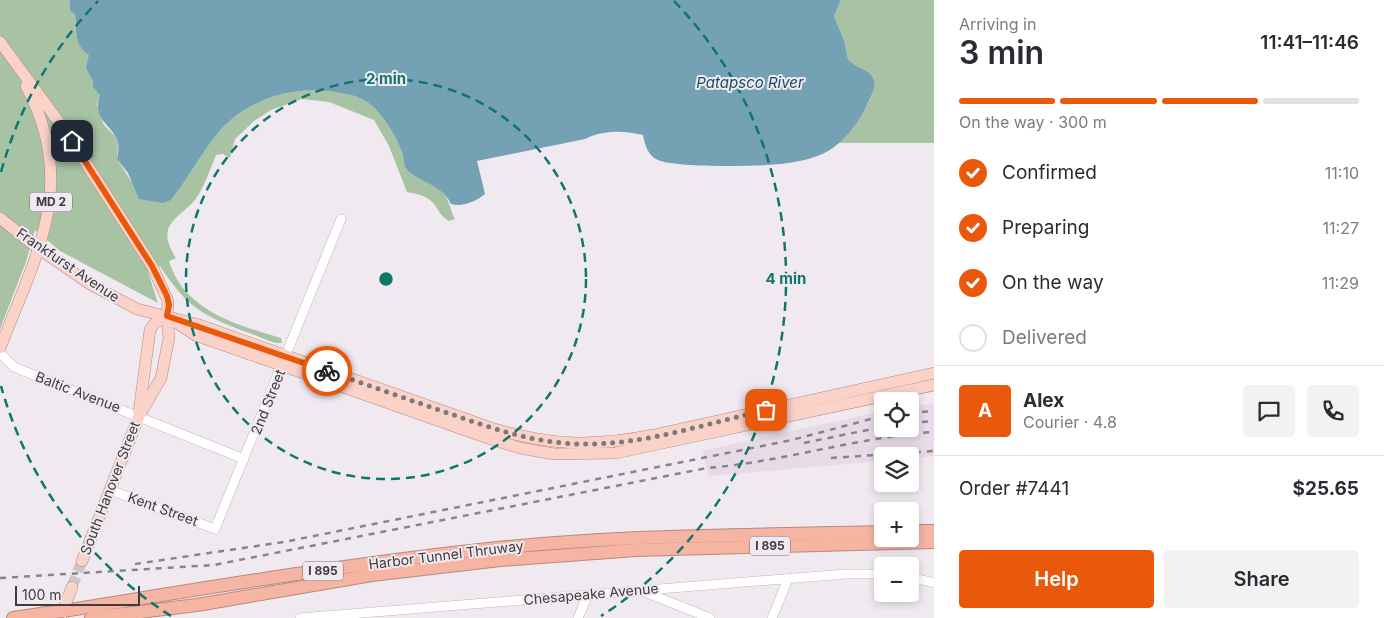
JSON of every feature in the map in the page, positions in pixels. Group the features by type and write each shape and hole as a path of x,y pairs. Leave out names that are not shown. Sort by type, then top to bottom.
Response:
{"highway":[{"path":"919,531 934,531"},
{"name":"Harbor Tunnel Thruway","path":"13,618 372,564 499,548 635,538 874,532"},
{"name":"Harbor Tunnel Thruway","path":"91,618 197,605 372,575 566,554 702,548 934,542"},
{"path":"142,618 197,605"}],"main road":[{"name":"South Hanover Street","path":"0,42 64,129 152,266 167,296 169,305 167,316 169,338 161,378 139,416 82,561"},
{"name":"MD 2","path":"0,348 39,249 51,204 51,159 41,117 9,56"},
{"name":"Frankfurst Avenue","path":"0,218 39,249 116,299 137,309 167,316 284,362 491,428 523,437 556,443 586,444 615,442 934,385"},
{"name":"South Hanover Street","path":"139,416 150,330 154,324 167,316"},
{"name":"Frankfurst Avenue","path":"805,407 934,372"},
{"path":"145,373 161,378"},
{"path":"60,618 72,587"}],"street":[{"name":"2nd Street","path":"215,529 341,219"},
{"name":"Baltic Avenue","path":"0,353 14,366 244,459"},
{"name":"Kent Street","path":"110,490 215,529"},
{"name":"Chesapeake Avenue","path":"300,618 639,590 874,574"},
{"path":"772,618 788,579"},
{"path":"919,579 934,583"},
{"path":"639,590 710,618"},
{"path":"578,618 588,595"}],"shaded area":[{"path":"934,403 934,456 919,457 919,447 874,447 874,462 709,476 702,451 874,413 874,437 919,437 919,406"}],"green space":[{"path":"0,0 70,0 70,11 75,14 78,41 89,54 92,76 100,95 97,104 99,112 104,125 115,136 118,143 117,159 131,181 171,200 219,132 230,120 244,110 258,102 290,92 324,91 356,97 367,102 376,110 396,139 402,152 404,165 408,171 443,192 455,219 449,221 427,198 407,192 389,146 374,120 329,102 302,99 271,110 254,121 235,139 230,158 223,154 216,155 199,194 173,221 167,235 169,245 176,258 169,261 176,278 199,304 230,321 281,338 282,343 270,341 236,328 199,310 170,281 160,266 148,272 158,303 60,251 35,230 26,262 0,329"},
{"path":"841,0 934,0 934,143 839,143 864,110 874,90 874,81 871,75 848,59 844,40 834,16"}],"water":[{"name":"Patapsco River","path":"70,0 841,0 834,16 844,40 848,59 854,65 870,73 875,86 864,111 855,125 834,147 819,156 793,162 742,166 701,166 667,163 658,160 649,153 643,135 628,132 606,132 585,139 477,161 485,194 473,201 460,205 451,204 441,191 409,172 405,167 402,152 389,127 381,115 367,102 360,98 340,93 324,91 291,92 259,102 231,120 212,140 171,200 163,203 139,199 128,173 117,159 118,143 98,111 100,95 93,87 93,81 86,68 89,55 78,42 75,14 70,11"}],"tunnel":[{"path":"72,587 82,561"}],"railway":[{"path":"919,412 934,411"},
{"path":"135,564 284,542 792,440 874,418"},
{"path":"919,422 934,421"},
{"path":"804,443 874,429"},
{"path":"0,578 214,565 707,468 764,461 877,439 934,432"},
{"path":"831,458 934,451"}],"way so far":[{"path":"327,371 491,428 523,437 556,443 586,444 615,442 766,410"}],"route":[{"path":"72,141 152,266 167,296 169,305 167,316 207,328 327,371"}]}
